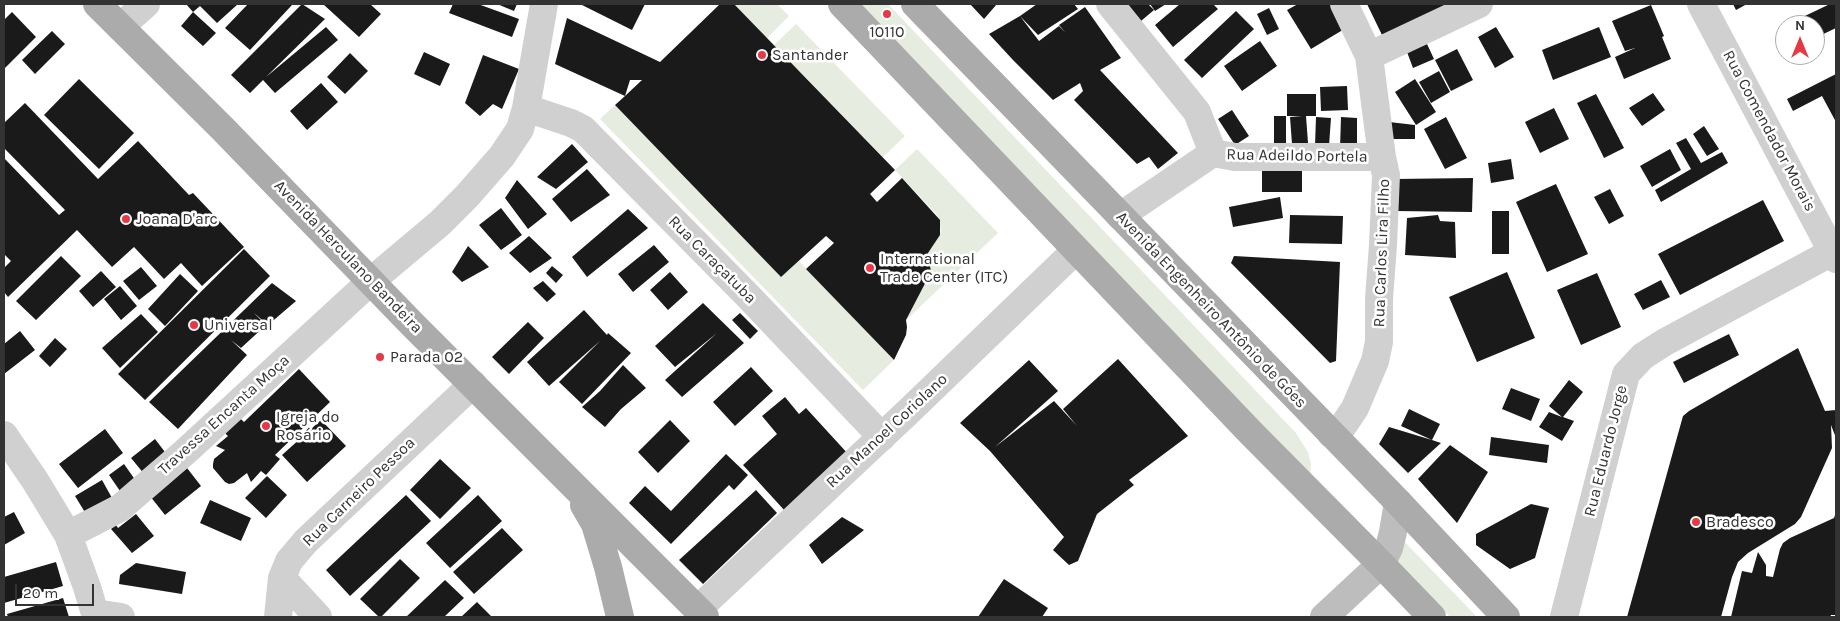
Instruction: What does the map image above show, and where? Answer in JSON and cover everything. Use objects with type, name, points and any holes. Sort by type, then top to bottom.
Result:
[{"type":"main road","name":"Avenida Herculano Bandeira","points":[[97,4],[223,129],[701,614]]},
{"type":"main road","points":[[842,4],[1252,433],[1432,617]]},
{"type":"main road","name":"Avenida Engenheiro Antônio de Góes","points":[[915,4],[1398,502],[1506,617]]},
{"type":"main road","points":[[568,480],[595,524],[620,617]]},
{"type":"main road","points":[[1324,617],[1381,564],[1389,548],[1398,502]]},
{"type":"street","points":[[120,28],[146,4]]},
{"type":"street","name":"Travessa Encanta Moça","points":[[68,535],[120,508],[185,452],[371,281],[440,223],[467,196],[502,156],[520,130],[526,108],[544,4]]},
{"type":"street","name":"Rua Adeildo Portela","points":[[1110,4],[1197,112],[1213,153]]},
{"type":"street","name":"Rua Carlos Lira Filho","points":[[1331,434],[1343,426],[1355,408],[1375,361],[1379,342],[1379,299],[1386,175],[1369,56],[1344,4]]},
{"type":"street","points":[[1369,56],[1479,4]]},
{"type":"street","name":"Rua Comendador Morais","points":[[1701,4],[1835,253]]},
{"type":"street","name":"Rua Caraçatuba","points":[[526,108],[583,129],[748,296],[882,437]]},
{"type":"street","name":"Rua Adeildo Portela","points":[[1120,216],[1213,153],[1236,157],[1382,157]]},
{"type":"street","name":"Rua Manoel Coriolano","points":[[701,614],[1076,250]]},
{"type":"street","name":"Rua Eduardo Jorge","points":[[1564,617],[1626,374],[1643,356],[1665,342],[1835,253]]},
{"type":"street","name":"Rua Carneiro Pessoa","points":[[278,617],[282,578],[289,561],[306,540],[473,384]]},
{"type":"street","points":[[4,435],[36,482],[68,535],[88,587],[95,615],[121,617]]},
{"type":"street","points":[[282,578],[318,617]]},
{"type":"shaded area","points":[[734,4],[777,4],[789,16],[767,38]]},
{"type":"shaded area","points":[[861,4],[888,4],[1296,433],[1308,452],[1311,464],[1310,475]]},
{"type":"shaded area","points":[[796,24],[905,136],[883,157],[774,45]]},
{"type":"shaded area","points":[[615,105],[781,277],[799,261],[894,360],[863,390],[600,119]]},
{"type":"shaded area","points":[[917,149],[998,233],[906,320],[931,272],[928,253],[940,235],[941,230],[937,215],[895,170]]},
{"type":"shaded area","points":[[1398,535],[1477,617],[1450,617],[1392,557]]},
{"type":"building","points":[[186,4],[238,4],[217,23],[200,6],[193,12]]},
{"type":"building","points":[[248,4],[292,5],[250,50],[225,28]]},
{"type":"building","points":[[302,4],[325,19],[266,77],[326,27],[338,40],[275,93],[263,80],[250,93],[231,75]]},
{"type":"building","points":[[323,4],[370,4],[381,14],[359,37]]},
{"type":"building","points":[[453,4],[478,4],[519,19],[512,37],[449,13]]},
{"type":"building","points":[[497,4],[517,4],[514,11]]},
{"type":"building","points":[[580,4],[645,4],[632,30]]},
{"type":"building","points":[[720,4],[734,4],[895,170],[870,194],[877,202],[902,178],[940,220],[940,235],[928,253],[931,272],[906,320],[906,335],[894,360],[806,269],[834,243],[826,236],[781,277],[615,105],[625,96],[555,64],[567,18],[660,62]],"holes":[[[630,80],[642,80],[625,96]]]},
{"type":"building","points":[[970,4],[997,4],[984,19]]},
{"type":"building","points":[[1037,4],[1074,4],[1078,9],[1038,35],[1020,16]]},
{"type":"building","points":[[1126,4],[1148,4],[1154,10],[1141,21]]},
{"type":"building","points":[[1150,4],[1166,4],[1155,11]]},
{"type":"building","points":[[1180,4],[1213,4],[1218,9],[1173,47],[1155,25]]},
{"type":"building","points":[[1298,4],[1338,4],[1351,25],[1311,49],[1287,10]]},
{"type":"building","points":[[1367,4],[1450,4],[1382,35]]},
{"type":"building","points":[[1733,4],[1747,4],[1736,10]]},
{"type":"building","points":[[1830,4],[1836,4],[1836,28],[1825,33],[1825,15],[1807,15]]},
{"type":"building","points":[[1651,5],[1671,59],[1624,79],[1615,57],[1635,48],[1625,51],[1612,21]]},
{"type":"building","points":[[1085,7],[1121,58],[1100,70],[1178,153],[1158,169],[1149,157],[1137,164],[1074,100],[1083,91],[1080,83],[1053,100],[989,34],[1020,16],[1039,41],[1059,26],[1065,32],[1059,25]]},
{"type":"building","points":[[1269,8],[1279,29],[1267,35],[1257,14]]},
{"type":"building","points":[[1236,11],[1254,29],[1202,78],[1184,60]]},
{"type":"building","points":[[12,12],[36,37],[4,69],[4,20]]},
{"type":"building","points":[[193,12],[216,33],[203,46],[181,26]]},
{"type":"building","points":[[1496,27],[1514,57],[1495,68],[1478,37]]},
{"type":"building","points":[[1599,27],[1611,57],[1553,80],[1542,50]]},
{"type":"building","points":[[52,31],[65,44],[35,74],[22,60]]},
{"type":"building","points":[[1260,41],[1277,66],[1242,91],[1224,66]]},
{"type":"building","points":[[1427,44],[1434,59],[1413,68],[1407,52]]},
{"type":"building","points":[[1457,49],[1473,80],[1451,91],[1435,60]]},
{"type":"building","points":[[424,52],[450,64],[440,86],[414,74]]},
{"type":"building","points":[[350,53],[368,71],[345,94],[327,77]]},
{"type":"building","points":[[483,55],[519,69],[502,109],[493,104],[480,116],[465,103]]},
{"type":"building","points":[[1439,71],[1450,92],[1431,103],[1419,82]]},
{"type":"building","points":[[1836,74],[1836,122],[1822,96],[1793,111],[1787,99]]},
{"type":"building","points":[[79,79],[134,133],[99,169],[44,115]]},
{"type":"building","points":[[1415,79],[1436,112],[1416,125],[1395,92]]},
{"type":"building","points":[[321,83],[338,102],[307,130],[290,111]]},
{"type":"building","points":[[1347,86],[1348,110],[1321,111],[1320,87]]},
{"type":"building","points":[[1653,93],[1665,110],[1642,126],[1629,108]]},
{"type":"building","points":[[1287,94],[1316,94],[1316,116],[1306,116],[1308,143],[1292,144],[1290,117],[1302,116],[1287,116]]},
{"type":"building","points":[[1596,94],[1624,148],[1604,158],[1577,103]]},
{"type":"building","points":[[25,103],[98,179],[138,141],[189,195],[193,193],[244,247],[202,286],[181,263],[164,279],[134,247],[112,267],[77,230],[8,297],[4,292],[4,268],[11,261],[4,254],[4,158],[59,215],[65,210],[4,148],[4,123]]},
{"type":"building","points":[[1554,108],[1569,139],[1540,153],[1525,122]]},
{"type":"building","points":[[1232,110],[1249,136],[1235,145],[1218,119]]},
{"type":"building","points":[[1274,116],[1286,116],[1286,149],[1274,149]]},
{"type":"building","points":[[1316,117],[1331,118],[1329,146],[1315,146]]},
{"type":"building","points":[[1341,117],[1357,118],[1357,150],[1340,149]]},
{"type":"building","points":[[1446,117],[1467,158],[1445,169],[1424,129]]},
{"type":"building","points":[[1389,122],[1415,125],[1415,139],[1389,139]]},
{"type":"building","points":[[1704,126],[1719,149],[1707,156],[1693,134]]},
{"type":"building","points":[[1686,138],[1701,163],[1722,152],[1728,163],[1661,202],[1655,190],[1691,169],[1676,143]]},
{"type":"building","points":[[572,144],[588,162],[556,189],[537,177]]},
{"type":"building","points":[[1670,149],[1681,170],[1652,187],[1640,166]]},
{"type":"building","points":[[1511,159],[1514,179],[1491,183],[1488,163]]},
{"type":"building","points":[[1262,165],[1302,165],[1302,192],[1262,192]]},
{"type":"building","points":[[587,169],[610,195],[571,222],[552,199]]},
{"type":"building","points":[[1473,178],[1472,212],[1395,211],[1395,179]]},
{"type":"building","points":[[517,180],[547,214],[528,229],[505,198]]},
{"type":"building","points":[[1556,184],[1588,254],[1547,272],[1516,202]]},
{"type":"building","points":[[1610,189],[1624,216],[1609,224],[1594,197]]},
{"type":"building","points":[[1280,197],[1283,218],[1233,227],[1229,207]]},
{"type":"building","points":[[1763,200],[1784,241],[1680,295],[1658,254]]},
{"type":"building","points":[[501,208],[522,235],[501,250],[479,225]]},
{"type":"building","points":[[628,209],[648,228],[587,277],[572,257]]},
{"type":"building","points":[[1492,211],[1509,211],[1509,254],[1492,254]]},
{"type":"building","points":[[1290,215],[1343,216],[1342,244],[1289,243]]},
{"type":"building","points":[[1438,215],[1440,221],[1455,222],[1456,258],[1405,255],[1407,218]]},
{"type":"building","points":[[529,236],[552,258],[530,273],[509,253]]},
{"type":"building","points":[[654,245],[669,262],[633,292],[618,274]]},
{"type":"building","points":[[468,246],[489,267],[462,282],[452,272]]},
{"type":"building","name":"Universal","points":[[244,249],[270,276],[145,400],[118,374]]},
{"type":"building","points":[[61,256],[81,276],[36,320],[16,301]]},
{"type":"building","points":[[1234,256],[1340,262],[1336,361],[1330,363],[1231,263]]},
{"type":"building","points":[[552,266],[563,275],[556,283],[546,273]]},
{"type":"building","points":[[141,267],[157,286],[139,300],[123,281]]},
{"type":"building","points":[[101,271],[116,287],[93,307],[79,291]]},
{"type":"building","points":[[670,272],[688,292],[668,310],[650,290]]},
{"type":"building","points":[[1507,272],[1535,338],[1477,362],[1449,297]]},
{"type":"building","points":[[1597,273],[1621,327],[1581,345],[1557,290]]},
{"type":"building","points":[[180,274],[198,291],[165,326],[148,309]]},
{"type":"building","points":[[1661,280],[1670,297],[1643,310],[1634,294]]},
{"type":"building","points":[[543,281],[556,294],[547,302],[533,288]]},
{"type":"building","points":[[272,283],[296,301],[268,325],[254,313],[266,325],[241,348],[231,340],[247,355],[178,429],[149,402]]},
{"type":"building","points":[[120,286],[137,306],[121,320],[104,299]]},
{"type":"building","points":[[703,303],[744,343],[682,397],[665,380],[717,333],[675,367],[655,346]]},
{"type":"building","points":[[584,310],[607,335],[608,333],[631,353],[582,404],[559,382],[600,341],[549,386],[527,362]]},
{"type":"building","points":[[740,313],[758,331],[750,339],[732,320]]},
{"type":"building","points":[[141,314],[158,332],[120,368],[102,348]]},
{"type":"building","points":[[528,322],[544,338],[509,374],[492,357]]},
{"type":"building","points":[[20,331],[35,350],[4,374],[4,344]]},
{"type":"building","points":[[1729,334],[1739,355],[1684,383],[1673,362]]},
{"type":"building","points":[[55,338],[67,349],[50,367],[39,356]]},
{"type":"building","points":[[1798,348],[1825,411],[1836,410],[1836,438],[1831,425],[1832,448],[1801,517],[1795,524],[1748,553],[1738,562],[1721,617],[1627,617],[1683,416]]},
{"type":"building","points":[[1118,359],[1188,436],[1129,480],[1134,485],[1097,514],[1078,561],[1069,565],[1053,550],[1064,537],[990,451],[960,423],[1029,360],[1058,391],[995,447],[1054,401],[1077,426],[1063,409]]},
{"type":"building","points":[[623,365],[646,388],[621,409],[605,427],[582,407],[600,391]]},
{"type":"building","points":[[751,367],[773,391],[735,426],[713,402]]},
{"type":"building","name":"Igreja do Rosário","points":[[299,369],[330,402],[275,455],[280,459],[266,475],[261,471],[251,482],[247,473],[234,483],[229,484],[225,482],[213,468],[214,459],[225,450],[216,446],[228,436],[223,431],[239,417],[244,422]]},
{"type":"building","points":[[1569,380],[1583,392],[1563,417],[1574,421],[1562,441],[1539,427],[1549,412],[1562,417],[1549,406]]},
{"type":"building","points":[[1511,388],[1540,399],[1531,421],[1502,409]]},
{"type":"building","points":[[785,397],[799,414],[806,408],[849,455],[785,511],[743,465],[777,434],[762,416]]},
{"type":"building","points":[[1409,409],[1440,424],[1432,440],[1401,426]]},
{"type":"building","points":[[321,420],[346,446],[307,482],[282,455]]},
{"type":"building","points":[[670,420],[690,441],[658,473],[638,452]]},
{"type":"building","points":[[1389,427],[1441,443],[1408,473],[1379,444]]},
{"type":"building","points":[[105,429],[123,453],[78,488],[59,464]]},
{"type":"building","points":[[1491,437],[1549,445],[1547,463],[1489,455]]},
{"type":"building","points":[[155,439],[168,456],[145,475],[131,458]]},
{"type":"building","points":[[1450,445],[1488,472],[1457,523],[1418,479]]},
{"type":"building","points":[[726,454],[748,475],[734,490],[729,485],[671,544],[629,503],[645,486],[671,511]]},
{"type":"building","points":[[440,459],[471,488],[440,519],[410,490]]},
{"type":"building","points":[[124,464],[136,481],[120,491],[109,475]]},
{"type":"building","points":[[187,468],[201,486],[165,515],[150,496]]},
{"type":"building","points":[[267,476],[287,495],[266,518],[245,498]]},
{"type":"building","points":[[102,480],[112,498],[86,514],[75,496]]},
{"type":"building","points":[[756,490],[777,513],[703,584],[679,560]]},
{"type":"building","points":[[406,495],[431,521],[350,596],[326,570]]},
{"type":"building","points":[[478,495],[502,521],[450,568],[426,543]]},
{"type":"building","points":[[210,500],[251,518],[241,541],[200,523]]},
{"type":"building","points":[[1531,504],[1549,508],[1535,558],[1510,569],[1476,545],[1476,534]]},
{"type":"building","points":[[14,512],[25,533],[4,545],[4,517]]},
{"type":"building","points":[[1836,512],[1836,615],[1831,615],[1830,617],[1731,617],[1742,571],[1752,573],[1758,552],[1766,565],[1766,576],[1773,577],[1783,543],[1834,518]]},
{"type":"building","points":[[136,514],[154,536],[132,553],[111,529],[116,525],[118,528]]},
{"type":"building","points":[[842,517],[864,530],[822,564],[809,545]]},
{"type":"building","points":[[502,528],[523,550],[474,594],[453,572]]},
{"type":"building","points":[[400,559],[420,578],[379,617],[360,599]]},
{"type":"building","points":[[56,562],[63,586],[4,603],[4,577]]},
{"type":"building","points":[[136,563],[186,572],[182,594],[119,584],[120,575]]},
{"type":"building","points":[[1004,579],[1048,608],[1042,617],[978,617]]},
{"type":"building","points":[[445,580],[464,598],[444,617],[406,617]]},
{"type":"building","points":[[63,598],[69,617],[8,617],[7,614]]},
{"type":"building","points":[[477,602],[492,617],[461,617]]},
{"type":"place","name":"10110","points":[[887,14]]},
{"type":"place","name":"Santander","points":[[762,55]]},
{"type":"place","name":"Joana D'arc","points":[[126,219]]},
{"type":"place","name":"International Trade Center (ITC)","points":[[870,268]]},
{"type":"place","name":"Universal","points":[[194,325]]},
{"type":"place","name":"Parada 02","points":[[380,357]]},
{"type":"place","name":"Igreja do Rosário","points":[[266,426]]},
{"type":"place","name":"Bradesco","points":[[1696,522]]}]
